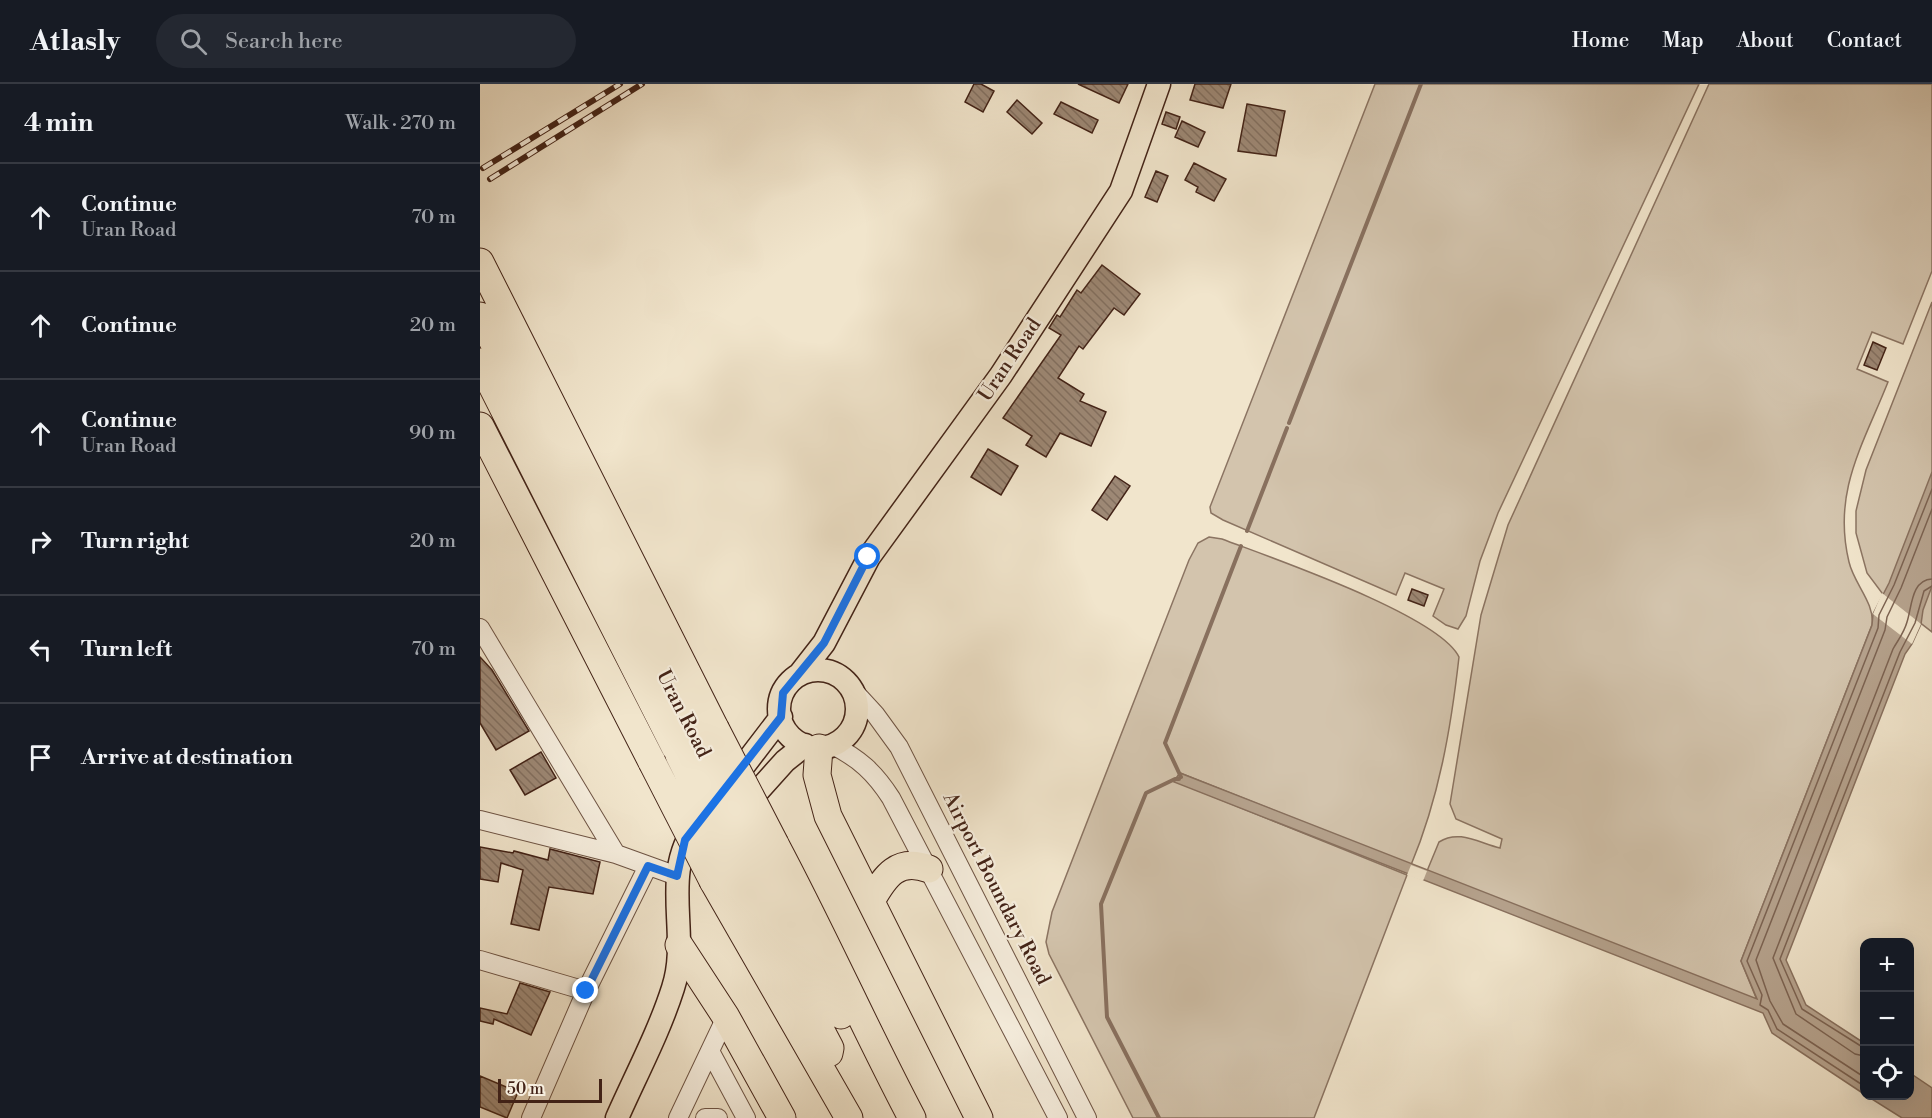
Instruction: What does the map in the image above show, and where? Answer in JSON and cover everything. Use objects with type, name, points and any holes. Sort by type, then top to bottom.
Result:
[{"type":"highway","points":[[480,262],[696,740],[745,861]]},
{"type":"highway","name":"Uran Road","points":[[480,316],[696,740],[745,861],[830,1048],[827,1078],[849,1118]]},
{"type":"highway","name":"Uran Road","points":[[480,362],[696,740]]},
{"type":"highway","points":[[480,426],[652,762],[745,861]]},
{"type":"highway","points":[[819,746],[817,775],[828,816],[979,1118]]},
{"type":"highway","name":"Uran Road","points":[[745,861],[851,1035],[875,1047],[912,1118]]},
{"type":"highway","points":[[871,901],[889,874],[900,867],[915,863],[929,869]]},
{"type":"highway","points":[[679,945],[726,1017],[782,1118]]},
{"type":"main road","name":"Uran Road","points":[[799,675],[824,643],[868,557],[1001,375],[1121,191],[1159,84]]},
{"type":"main road","name":"Uran Road","points":[[835,622],[833,647],[837,664],[848,684]]},
{"type":"main road","points":[[679,867],[702,852],[785,761],[843,738],[852,728],[857,715],[857,702],[848,684],[823,670],[799,675],[783,693],[781,717],[785,729],[794,739],[819,746]]},
{"type":"main road","points":[[617,1118],[674,987],[679,945],[679,867],[685,840],[781,717]]},
{"type":"street","points":[[480,628],[616,854]]},
{"type":"street","name":"Airport Boundary Road","points":[[848,684],[875,714],[899,747],[1087,1118]]},
{"type":"street","points":[[819,746],[865,764],[877,777],[929,869],[1058,1118]]},
{"type":"street","points":[[480,820],[616,854],[648,866],[679,867]]},
{"type":"street","points":[[531,1118],[586,991],[648,866]]},
{"type":"street","points":[[480,960],[586,991]]},
{"type":"street","points":[[678,1118],[726,1017]]},
{"type":"street","points":[[710,1051],[746,1118]]},
{"type":"street","points":[[705,1118],[718,1118]]},
{"type":"shaded area","points":[[1375,84],[1699,84],[1498,513],[1480,561],[1466,616],[1458,629],[1446,625],[1433,616],[1444,589],[1405,573],[1396,595],[1223,520],[1211,513],[1210,507]]},
{"type":"shaded area","points":[[1709,84],[1932,84],[1932,271],[1903,344],[1872,332],[1857,369],[1888,382],[1860,448],[1847,491],[1844,513],[1849,562],[1870,609],[1872,625],[1741,961],[1757,1000],[1427,871],[1439,842],[1447,838],[1469,838],[1500,848],[1502,839],[1456,819],[1450,804],[1481,615],[1508,525]]},
{"type":"shaded area","points":[[1932,302],[1932,632],[1882,593],[1867,573],[1856,533],[1856,511],[1866,470]]},
{"type":"shaded area","points":[[1209,537],[1222,539],[1276,559],[1388,606],[1420,623],[1445,641],[1459,657],[1452,710],[1436,788],[1411,865],[1180,773],[1174,781],[1407,875],[1314,1118],[1133,1118],[1049,954],[1046,942],[1052,912],[1189,560],[1198,543]]},
{"type":"water","points":[[1932,472],[1932,586],[1923,610],[1921,624],[1905,654],[1786,960],[1806,1005],[1860,1040],[1860,1091],[1772,1033],[1763,1013],[1174,782],[1180,773],[1757,999],[1741,961],[1872,625],[1873,614],[1889,583]]},
{"type":"water","points":[[1914,1076],[1932,1088],[1932,1118],[1902,1118],[1873,1100],[1914,1100]]},
{"type":"pier","points":[[1882,593],[1921,624],[1912,644],[1873,614]]},
{"type":"pier","points":[[1411,865],[1427,871],[1423,881],[1407,875]]},
{"type":"building","points":[[974,84],[981,84],[994,91],[983,112],[965,102]]},
{"type":"building","points":[[1078,84],[1128,84],[1119,103]]},
{"type":"building","points":[[1195,84],[1231,84],[1223,108],[1190,100]]},
{"type":"building","points":[[1017,100],[1042,123],[1032,134],[1007,112]]},
{"type":"building","points":[[1061,102],[1098,120],[1092,133],[1054,114]]},
{"type":"building","points":[[1247,104],[1285,111],[1276,156],[1238,151]]},
{"type":"building","points":[[1166,112],[1180,117],[1176,129],[1162,124]]},
{"type":"building","points":[[1182,121],[1205,132],[1198,147],[1175,137]]},
{"type":"building","points":[[1194,163],[1226,179],[1214,201],[1196,192],[1198,187],[1185,180]]},
{"type":"building","points":[[1156,171],[1168,176],[1157,202],[1145,197]]},
{"type":"building","points":[[1102,265],[1140,294],[1124,315],[1114,308],[1083,349],[1079,346],[1058,378],[1084,394],[1080,401],[1106,412],[1091,446],[1060,433],[1046,457],[1026,445],[1032,436],[1003,418],[1061,335],[1049,328],[1057,315],[1060,317],[1077,290],[1081,293]]},
{"type":"building","points":[[1873,342],[1886,348],[1877,370],[1864,365]]},
{"type":"building","points":[[988,449],[1018,466],[1001,495],[971,477]]},
{"type":"building","points":[[1115,476],[1130,486],[1107,520],[1092,510]]},
{"type":"building","points":[[1412,589],[1428,595],[1424,606],[1408,600]]},
{"type":"building","points":[[480,657],[492,670],[529,731],[496,750],[480,723]]},
{"type":"building","points":[[541,752],[556,778],[525,795],[510,770]]},
{"type":"building","points":[[480,847],[513,853],[514,851],[548,860],[550,849],[600,862],[593,894],[549,887],[539,930],[511,924],[523,870],[501,863],[498,882],[480,879]]},
{"type":"building","points":[[520,983],[550,992],[531,1035],[494,1019],[493,1024],[480,1021],[480,1008],[507,1014]]},
{"type":"building","points":[[480,1076],[518,1092],[507,1118],[480,1107]]},
{"type":"waterway","points":[[1289,423],[1421,84]]},
{"type":"waterway","points":[[1247,531],[1287,428]]},
{"type":"waterway","points":[[1181,777],[1165,743],[1241,546]]},
{"type":"waterway","points":[[1159,1118],[1107,1017],[1101,904],[1146,793],[1179,779]]},
{"type":"railway","points":[[483,168],[620,84]]},
{"type":"railway","points":[[490,179],[642,84]]},
{"type":"route","points":[[586,991],[648,866],[677,876],[685,840],[781,717],[780,705],[783,693],[824,643],[868,557]]}]
